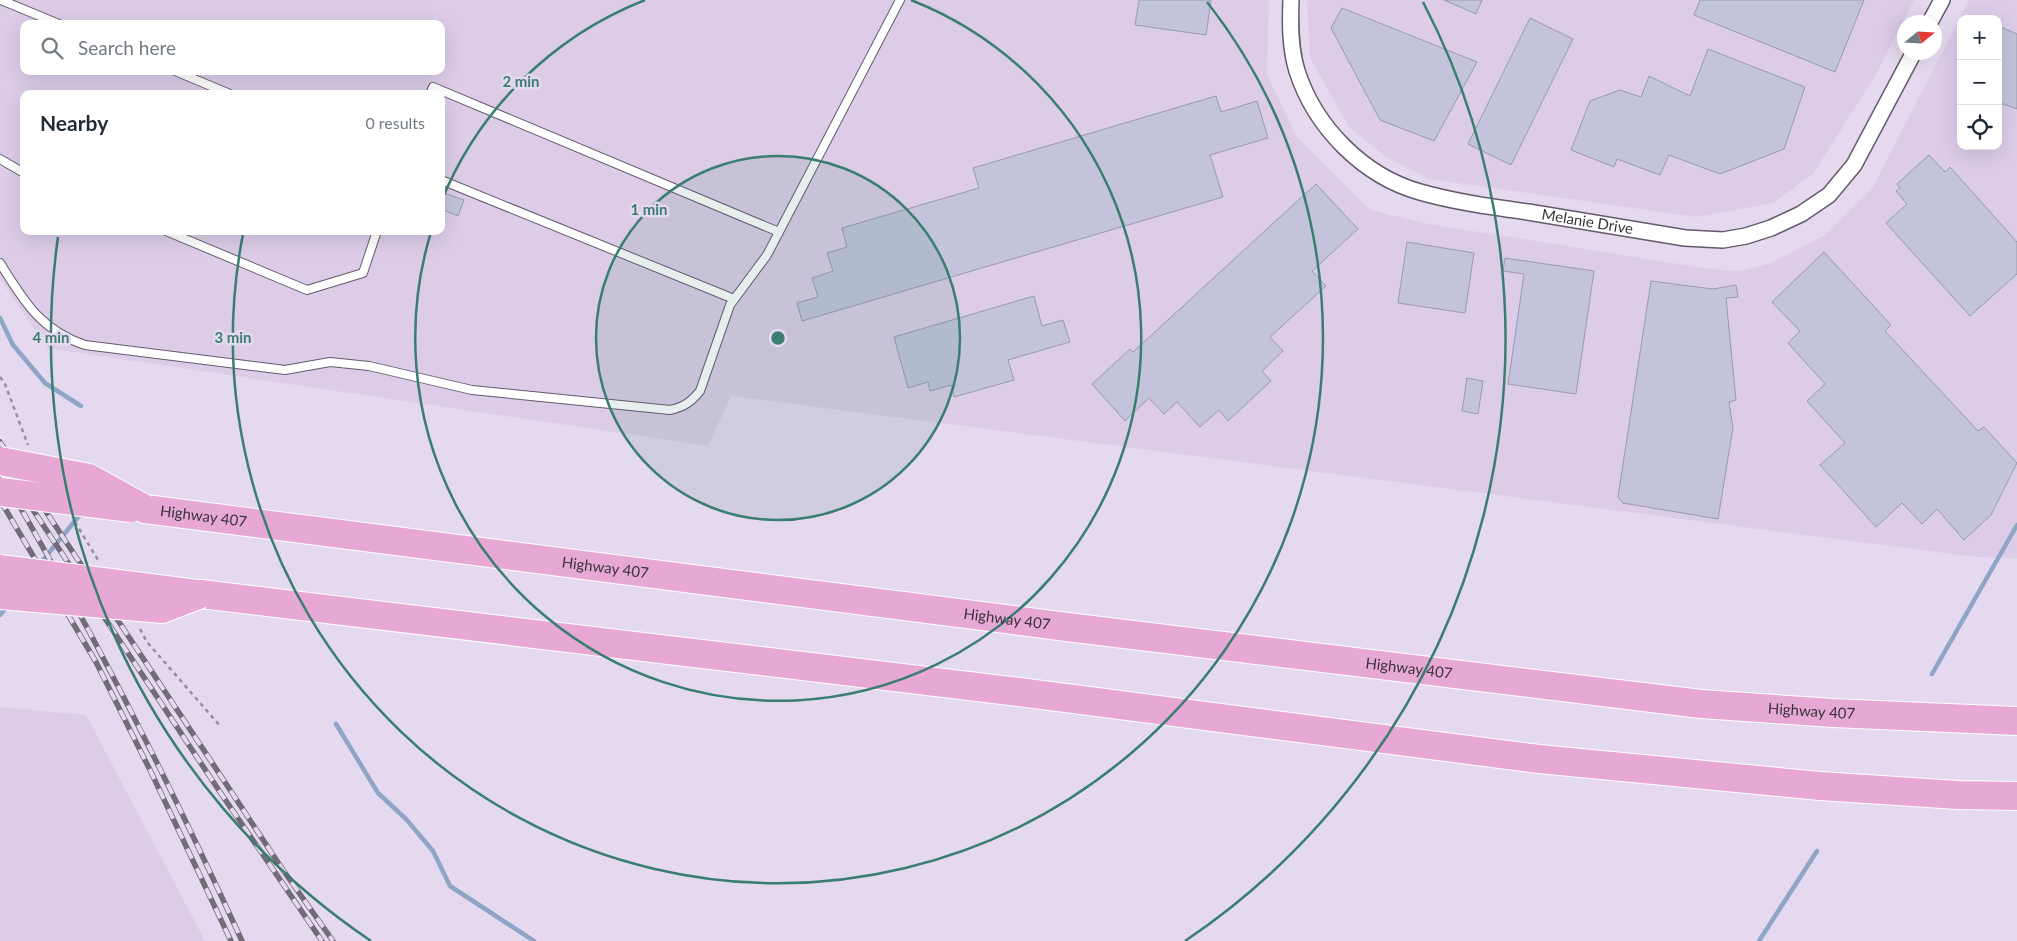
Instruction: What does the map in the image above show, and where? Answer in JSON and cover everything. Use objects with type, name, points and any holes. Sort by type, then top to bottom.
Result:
[{"type":"highway","points":[[0,461],[89,478],[145,509]]},
{"type":"highway","name":"Highway 407","points":[[0,492],[1077,628],[1701,704],[1833,713],[2017,721]]},
{"type":"highway","points":[[0,569],[1009,690],[1539,758],[1820,786],[1958,795],[2017,796]]},
{"type":"highway","points":[[0,594],[162,609],[201,594]]},
{"type":"street","name":"Melanie Drive","points":[[1291,0],[1290,35],[1297,71],[1309,100],[1328,129],[1353,156],[1387,178],[1418,192],[1461,202],[1686,238],[1723,240],[1746,236],[1771,228],[1801,214],[1829,195],[1858,158],[1910,60]]},
{"type":"street","points":[[1934,15],[1942,0]]},
{"type":"lane","points":[[1,0],[49,20]]},
{"type":"lane","points":[[0,263],[32,311],[49,327],[65,338],[85,345],[285,370],[330,362],[369,366],[472,390],[670,410],[692,401],[700,391],[730,305],[767,255],[900,0]]},
{"type":"lane","points":[[185,75],[220,90]]},
{"type":"lane","points":[[445,92],[779,232]]},
{"type":"lane","points":[[0,159],[20,171]]},
{"type":"lane","points":[[445,182],[734,300]]},
{"type":"lane","points":[[176,235],[307,290],[363,272],[376,235]]},
{"type":"path","points":[[0,377],[5,384],[32,453]]},
{"type":"path","points":[[72,518],[102,568]]},
{"type":"path","points":[[137,625],[147,642],[221,728]]},
{"type":"shaded area","points":[[0,0],[1269,0],[1267,74],[1296,136],[1370,210],[1429,224],[1710,269],[1739,271],[1769,264],[1825,235],[1872,189],[1938,60],[1942,60],[1942,53],[1957,23],[1957,150],[2002,150],[2002,15],[1961,15],[1969,0],[2017,0],[2017,558],[1976,557],[731,396],[708,446],[47,348],[0,279]]},
{"type":"shaded area","points":[[1307,0],[1914,0],[1906,15],[1897,15],[1897,33],[1875,76],[1813,174],[1773,203],[1696,217],[1429,179],[1386,157],[1349,127],[1310,58]]},
{"type":"shaded area","points":[[0,707],[86,715],[205,941],[0,941]]},
{"type":"building","points":[[1139,0],[1211,0],[1206,35],[1135,25]]},
{"type":"building","points":[[1444,0],[1482,0],[1476,14]]},
{"type":"building","points":[[1700,0],[1864,0],[1835,72],[1694,15]]},
{"type":"building","points":[[1342,8],[1477,62],[1434,141],[1380,120],[1331,28]]},
{"type":"building","points":[[1530,18],[1573,39],[1511,165],[1468,144]]},
{"type":"building","points":[[2002,28],[2017,34],[2017,109],[2002,103]]},
{"type":"building","points":[[1708,49],[1805,87],[1784,149],[1720,174],[1669,155],[1660,175],[1617,159],[1614,167],[1571,150],[1590,101],[1620,90],[1641,97],[1649,76],[1690,96]]},
{"type":"building","points":[[1216,96],[1221,112],[1257,101],[1268,138],[1210,155],[1223,197],[802,321],[797,303],[818,297],[812,278],[833,271],[827,253],[847,247],[842,228],[979,188],[973,168]]},
{"type":"building","points":[[1929,155],[1945,172],[1950,167],[2017,242],[2017,274],[1970,316],[1886,223],[1907,204],[1896,191],[1900,188],[1897,184]]},
{"type":"building","points":[[1316,184],[1358,229],[1312,271],[1326,286],[1270,337],[1283,351],[1262,371],[1271,381],[1228,421],[1219,410],[1200,427],[1177,402],[1164,414],[1149,398],[1125,421],[1092,384],[1130,349],[1133,352]]},
{"type":"building","points":[[445,193],[464,200],[458,216],[445,211]]},
{"type":"building","points":[[1407,242],[1474,253],[1465,313],[1398,303]]},
{"type":"building","points":[[1824,252],[1891,325],[1885,331],[1978,431],[1984,427],[2017,463],[1991,515],[1964,540],[1937,509],[1922,524],[1902,503],[1876,527],[1820,465],[1845,443],[1807,401],[1825,384],[1788,343],[1800,331],[1772,302]]},
{"type":"building","points":[[1505,258],[1594,271],[1576,394],[1508,384],[1524,274],[1503,271]]},
{"type":"building","points":[[1651,281],[1713,289],[1736,285],[1738,297],[1726,298],[1736,400],[1729,402],[1733,428],[1718,519],[1623,503],[1618,497]]},
{"type":"building","points":[[1034,296],[1042,326],[1063,320],[1070,342],[1008,360],[1014,380],[954,397],[951,385],[930,391],[928,382],[908,388],[894,337]]},
{"type":"building","points":[[1467,378],[1483,381],[1478,414],[1462,411]]},
{"type":"waterway","points":[[0,318],[13,345],[45,383],[81,406]]},
{"type":"waterway","points":[[39,565],[83,511]]},
{"type":"waterway","points":[[1932,674],[2017,525]]},
{"type":"waterway","points":[[0,615],[8,605]]},
{"type":"waterway","points":[[336,724],[378,793],[406,819],[433,851],[450,886],[534,941]]},
{"type":"waterway","points":[[1759,941],[1817,851]]},
{"type":"railway","points":[[0,442],[283,870],[333,941]]},
{"type":"railway","points":[[0,460],[222,795],[322,941]]},
{"type":"railway","points":[[1,474],[128,704],[242,941]]},
{"type":"railway","points":[[0,500],[96,662],[150,770],[231,941]]}]
